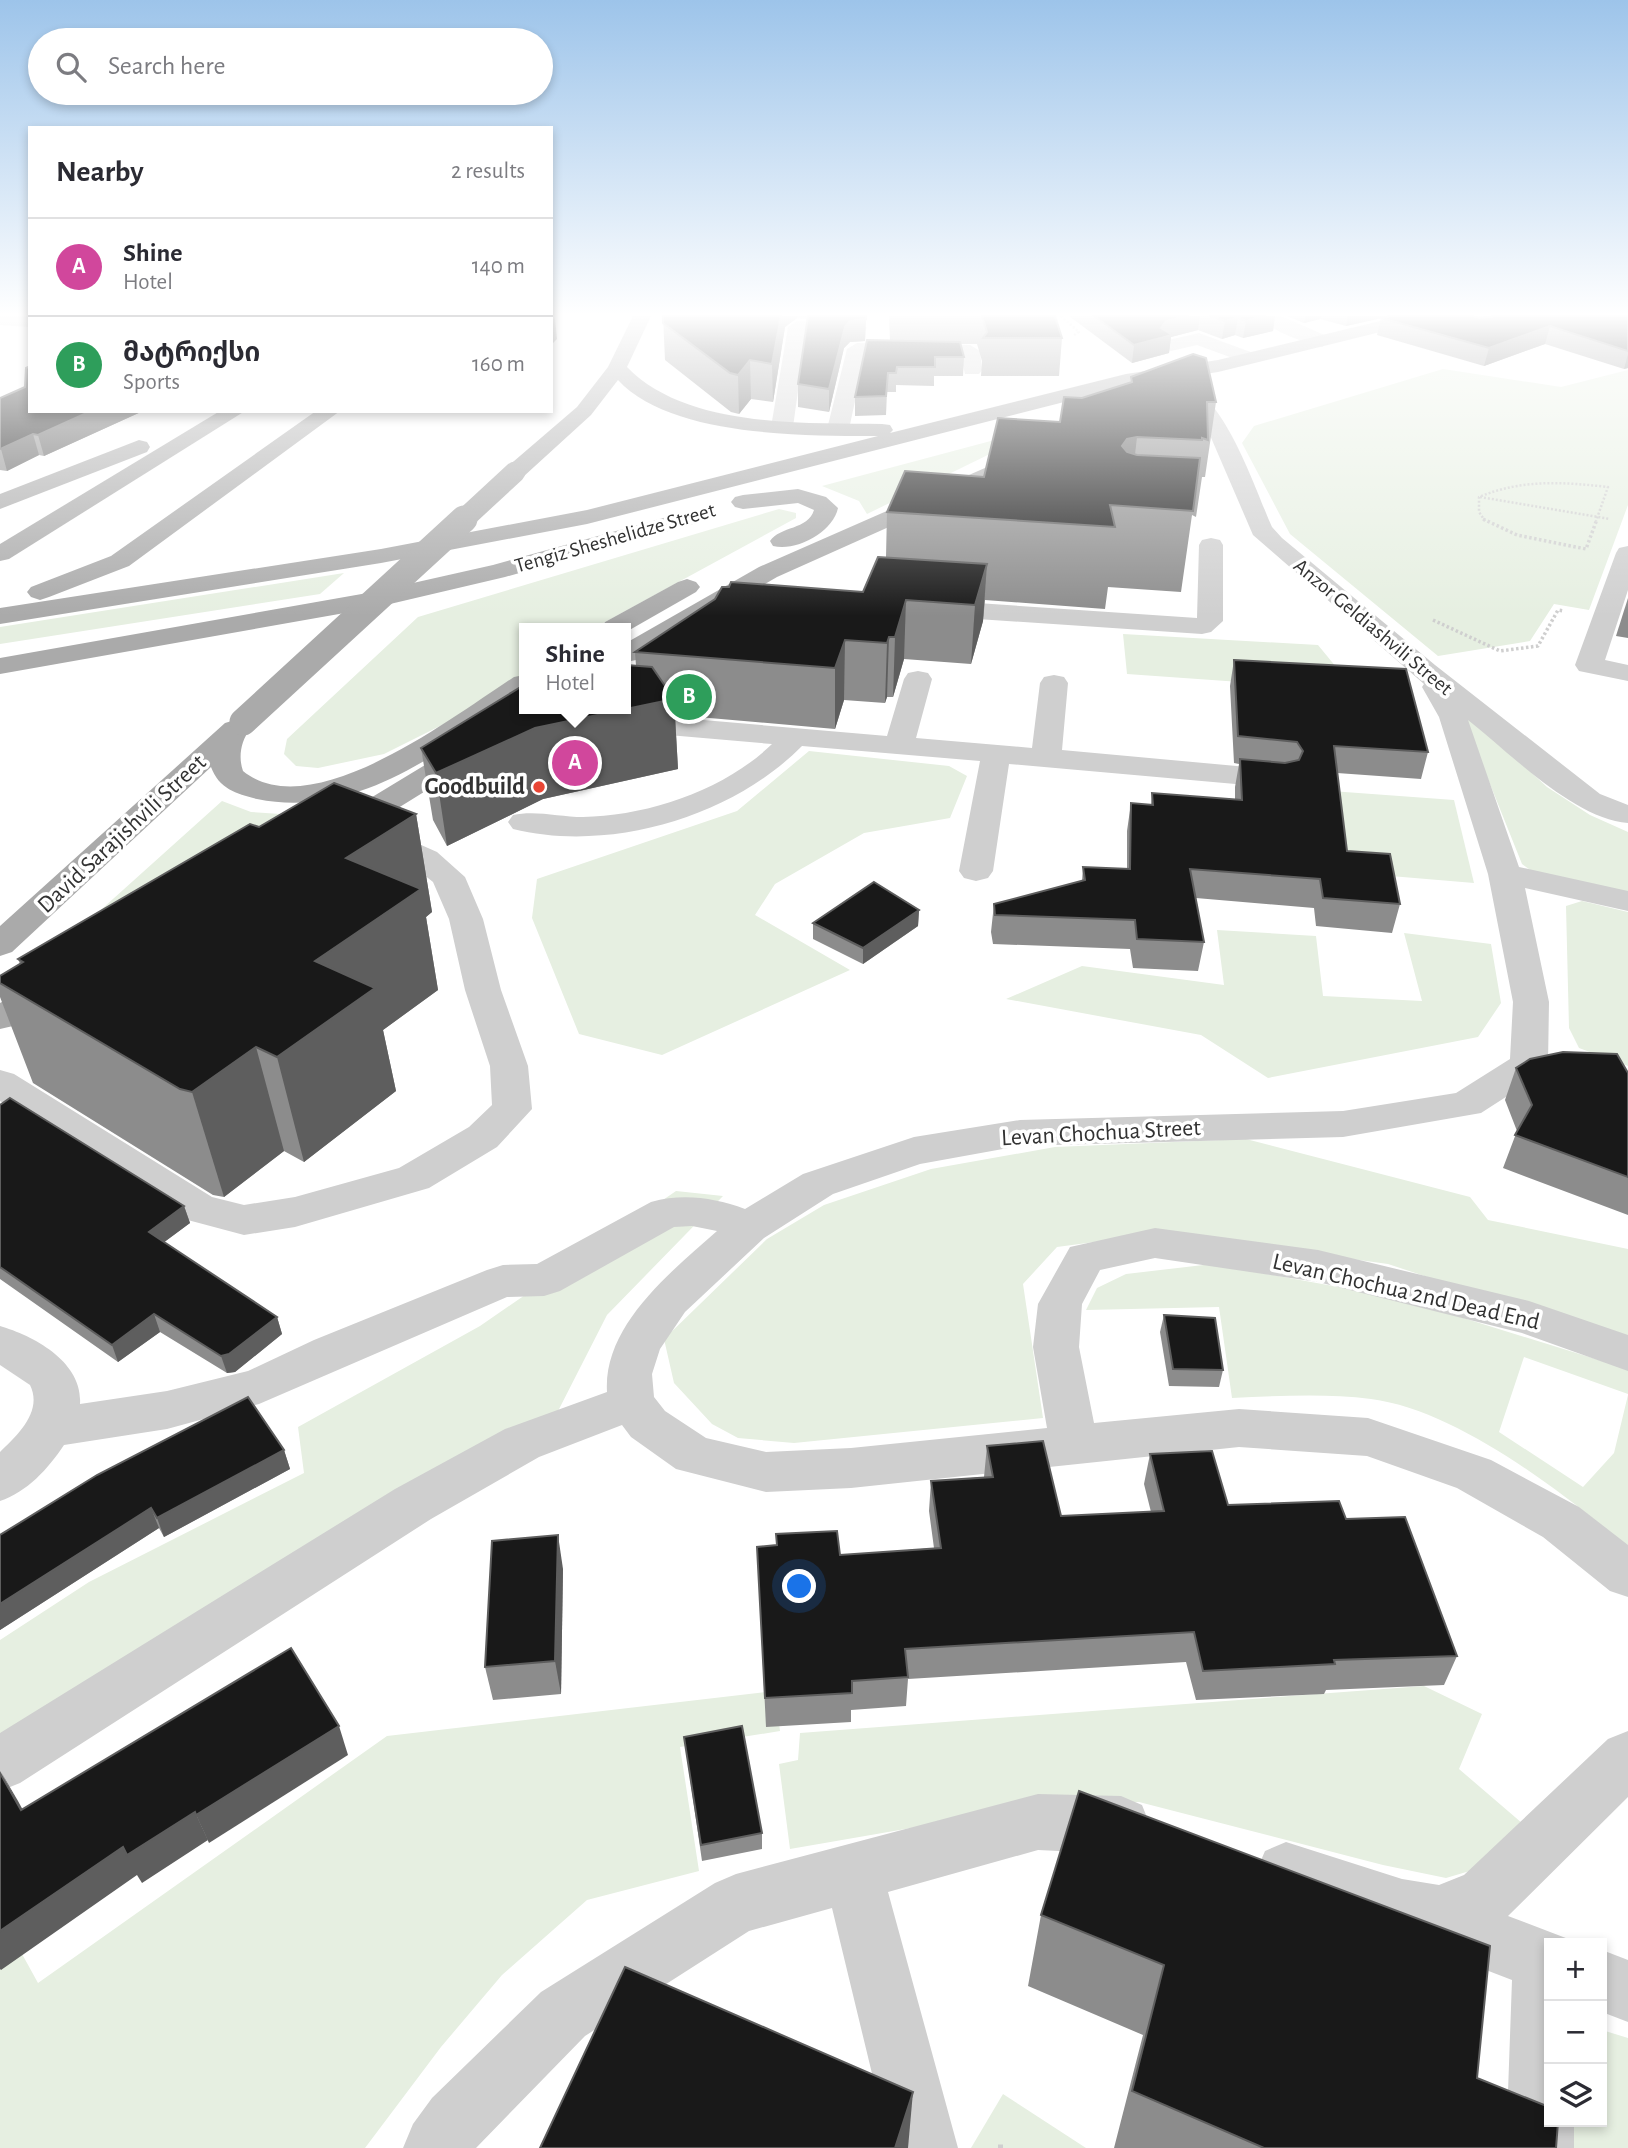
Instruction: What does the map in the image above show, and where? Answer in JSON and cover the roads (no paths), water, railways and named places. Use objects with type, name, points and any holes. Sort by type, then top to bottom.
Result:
[{"type":"main road","points":[[0,502],[211,416]]},
{"type":"main road","points":[[0,554],[226,416]]},
{"type":"main road","points":[[0,604],[83,577],[120,561],[323,416]]},
{"type":"main road","name":"David Sarajishvili Street","points":[[0,945],[578,416]]},
{"type":"main road","points":[[717,416],[782,427],[933,430]]},
{"type":"main road","name":"Tengiz Sheshelidze Street","points":[[0,616],[486,537],[642,504],[986,416]]},
{"type":"main road","name":"Tengiz Sheshelidze Street","points":[[0,666],[275,620],[548,559],[1050,416]]},
{"type":"main road","points":[[631,651],[728,593],[846,535],[1050,447]]},
{"type":"main road","points":[[743,502],[799,497],[813,499],[826,508],[826,514],[812,527],[745,558]]},
{"type":"main road","points":[[623,623],[703,578]]},
{"type":"main road","points":[[237,728],[225,754],[225,767],[230,778],[259,792],[285,794],[339,789],[539,714]]},
{"type":"main road","points":[[316,843],[543,714]]},
{"type":"main road","points":[[0,1018],[85,971]]},
{"type":"street","points":[[782,427],[784,416]]},
{"type":"street","points":[[838,429],[841,416]]},
{"type":"street","name":"Anzor Geldiashvili Street","points":[[1202,416],[1261,530],[1352,611],[1589,801],[1616,813],[1628,814]]},
{"type":"street","points":[[908,607],[1202,626],[1210,621],[1215,532],[1261,530]]},
{"type":"street","points":[[1628,553],[1589,665],[1628,673]]},
{"type":"street","points":[[728,593],[770,596]]},
{"type":"street","name":"Levan Chochua Street","points":[[631,1402],[629,1374],[639,1345],[669,1300],[749,1227],[818,1184],[914,1152],[1020,1133],[1343,1124],[1467,1104],[1547,1065],[1531,1002],[1506,874],[1453,717],[1425,671]]},
{"type":"street","points":[[898,745],[918,680]]},
{"type":"street","points":[[1046,758],[1054,683]]},
{"type":"street","points":[[597,714],[796,736],[1280,779]]},
{"type":"street","points":[[524,821],[552,827],[613,824],[678,808],[763,768],[796,736]]},
{"type":"street","points":[[976,871],[996,754]]},
{"type":"street","points":[[0,1083],[199,1209],[244,1220],[307,1209],[414,1178],[483,1137],[512,1109],[509,1066],[483,990],[466,919],[448,877],[425,859],[352,823]]},
{"type":"street","points":[[1506,874],[1628,901]]},
{"type":"street","points":[[49,1428],[167,1410],[259,1386],[330,1352],[503,1281],[544,1280],[666,1213],[692,1211],[720,1216],[749,1227]]},
{"type":"street","name":"Levan Chochua 2nd Dead End","points":[[1074,1446],[1056,1347],[1060,1304],[1085,1258],[1155,1243],[1318,1266],[1528,1318],[1628,1353]]},
{"type":"street","points":[[0,1343],[44,1372],[55,1385],[57,1408],[49,1428],[33,1449],[0,1481]]},
{"type":"street","points":[[0,1764],[413,1503],[522,1443],[631,1402],[648,1424],[693,1455],[766,1472],[851,1468],[1239,1428],[1368,1437],[1474,1474],[1562,1522],[1628,1575]]},
{"type":"street","points":[[1402,1909],[1439,1915],[1484,1898],[1628,1758]]},
{"type":"street","points":[[437,2148],[455,2121],[563,2014],[736,1904],[1038,1822],[1139,1826],[1166,1834]]},
{"type":"street","points":[[1231,1855],[1402,1909],[1544,1960]]},
{"type":"street","points":[[853,1872],[924,2148]]},
{"type":"street","points":[[1607,1983],[1628,1991]]},
{"type":"street","points":[[1540,2148],[1545,2001]]},
{"type":"place","name":"მატრიქსი","points":[[689,697]]},
{"type":"place","name":"Shine","points":[[575,763]]},
{"type":"place","name":"Goodbuild","points":[[539,787]]}]
